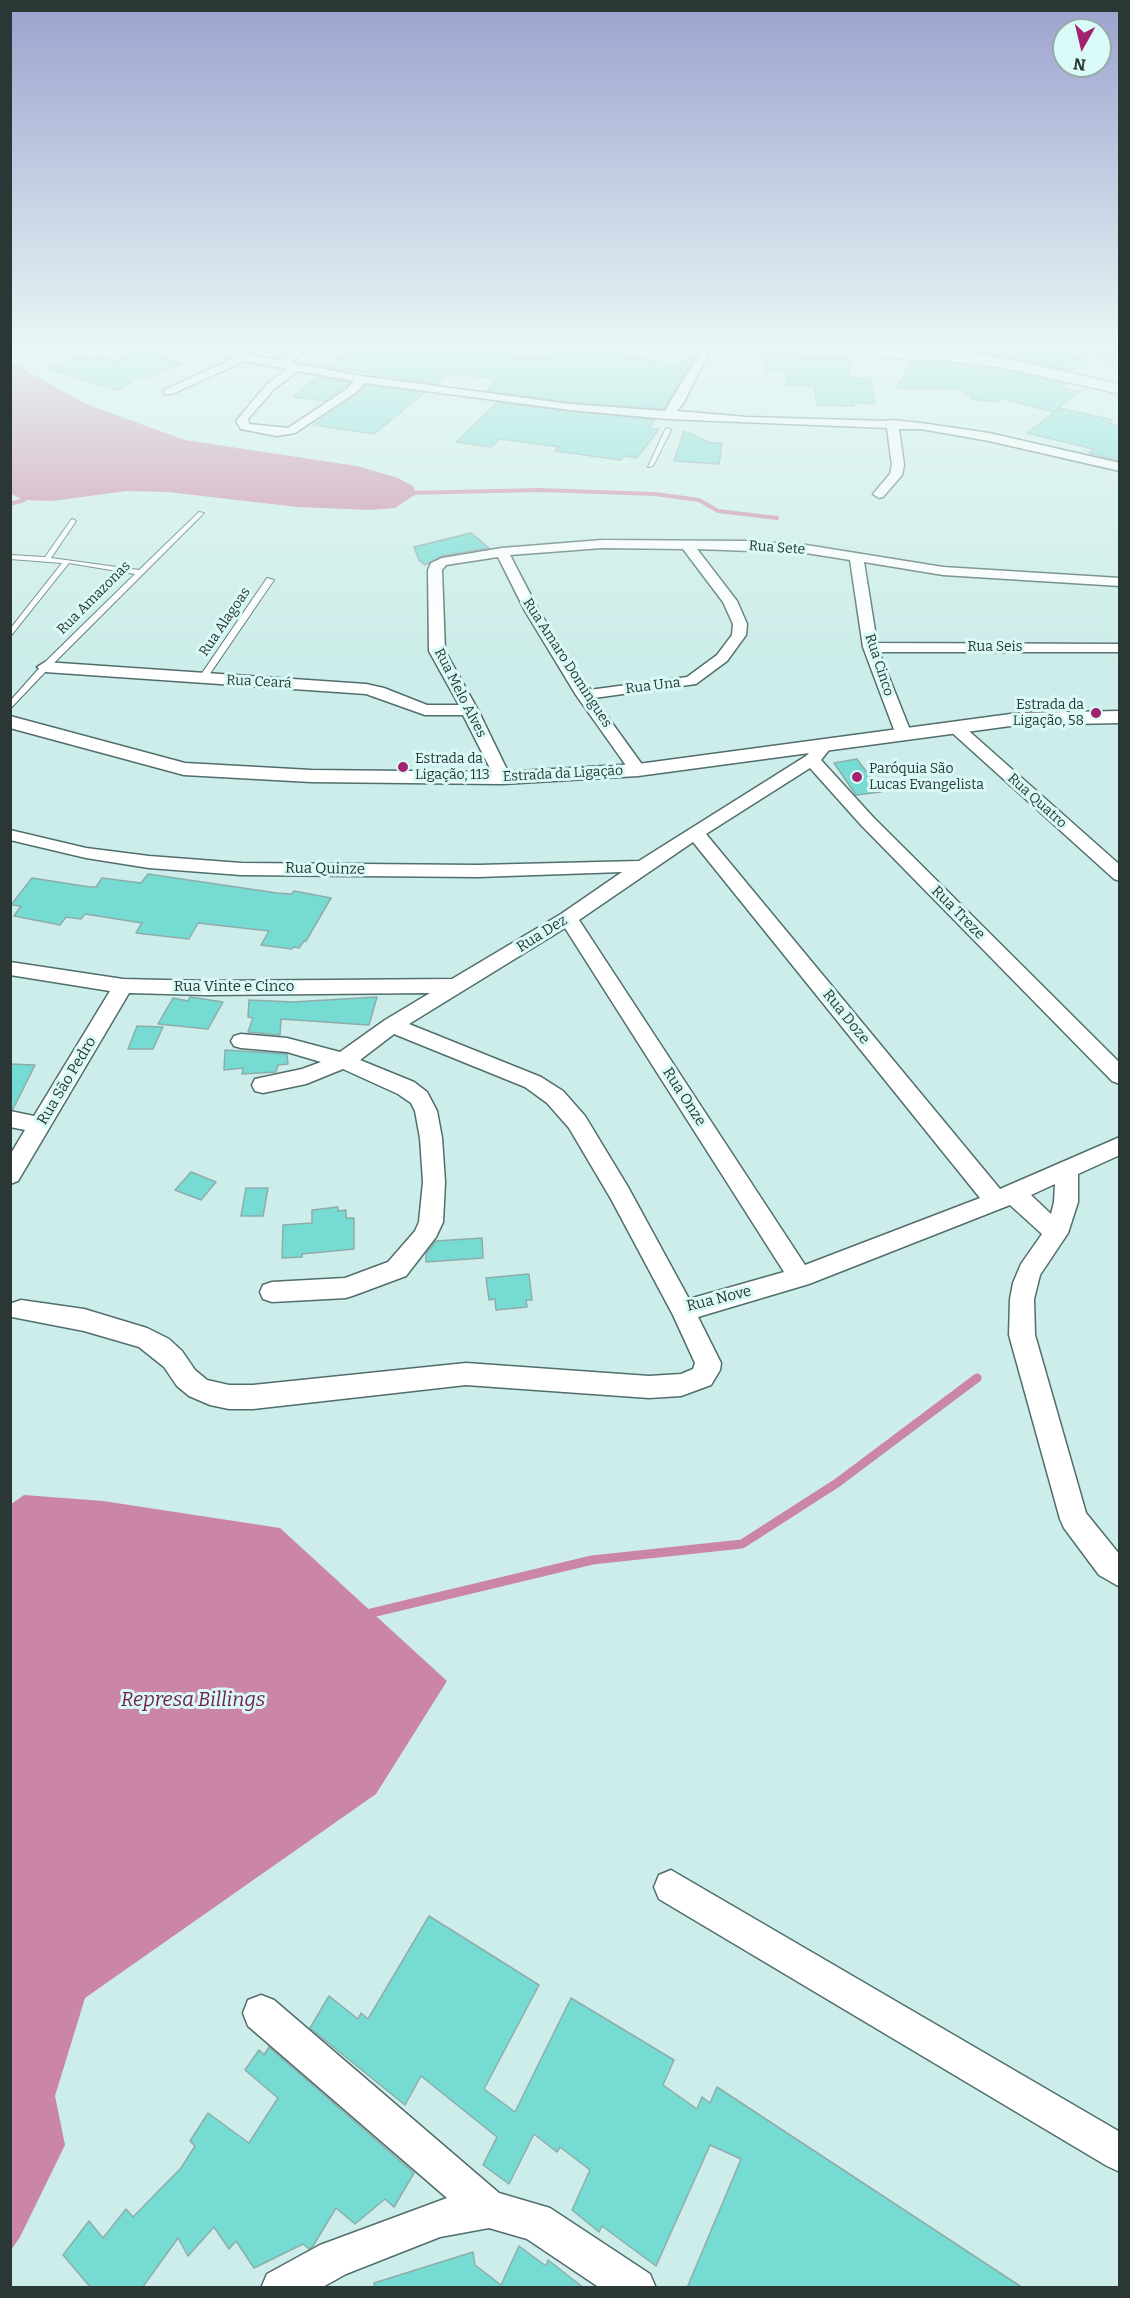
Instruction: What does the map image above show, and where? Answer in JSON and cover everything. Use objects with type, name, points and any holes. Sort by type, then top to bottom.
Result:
[{"type":"street","points":[[879,494],[896,475],[898,465],[896,452]]},
{"type":"street","points":[[1053,452],[1119,467]]},
{"type":"street","name":"Rua Sete","points":[[435,567],[453,559],[502,552],[602,544],[687,544],[780,547],[943,571],[1119,582]]},
{"type":"street","name":"Rua Una","points":[[584,695],[691,681],[722,658],[738,635],[740,624],[730,601],[687,544]]},
{"type":"street","name":"Rua Amaro Domingues","points":[[502,552],[532,611],[584,695],[638,770]]},
{"type":"street","name":"Rua Cinco","points":[[856,558],[870,646],[904,735]]},
{"type":"street","name":"Rua Melo Alves","points":[[435,567],[437,651],[470,710],[503,778]]},
{"type":"street","name":"Rua Seis","points":[[870,646],[1119,648]]},
{"type":"street","name":"Rua Ceará","points":[[45,666],[202,679],[366,688],[425,710],[470,710]]},
{"type":"street","name":"Estrada da Ligação","points":[[10,722],[184,769],[311,776],[503,778],[638,770],[818,753],[955,727],[1048,717],[1116,720]]},
{"type":"street","name":"Rua Quatro","points":[[955,727],[1119,875]]},
{"type":"street","name":"Rua Dez","points":[[262,1085],[324,1071],[343,1061],[392,1025],[568,918],[643,866],[696,834],[818,753]]},
{"type":"street","name":"Rua Treze","points":[[818,753],[867,821],[1119,1076]]},
{"type":"street","name":"Rua Doze","points":[[696,834],[1004,1197],[1056,1233]]},
{"type":"street","name":"Rua Quinze","points":[[10,836],[86,853],[148,862],[241,869],[478,871],[643,866]]},
{"type":"street","name":"Rua Onze","points":[[568,918],[800,1276]]},
{"type":"street","name":"Rua Vinte e Cinco","points":[[10,968],[123,987],[458,986]]},
{"type":"street","name":"Rua São Pedro","points":[[10,1175],[123,987]]},
{"type":"street","name":"Rua Nove","points":[[392,1025],[533,1082],[555,1097],[577,1122],[614,1183],[683,1311],[800,1276],[1004,1197],[1119,1145]]},
{"type":"street","points":[[241,1041],[286,1045],[343,1061],[406,1088],[419,1098],[426,1111],[435,1182],[431,1222],[424,1237],[397,1269],[346,1288],[272,1292]]},
{"type":"street","points":[[10,1119],[40,1125]]},
{"type":"street","points":[[1067,1169],[1066,1202],[1056,1233],[1030,1271],[1025,1283],[1022,1299],[1022,1335],[1074,1519],[1109,1565],[1119,1572]]},
{"type":"street","points":[[21,1310],[84,1320],[147,1339],[173,1359],[186,1378],[198,1388],[210,1394],[229,1397],[254,1397],[466,1374],[637,1387],[681,1385],[702,1377],[707,1370],[708,1363],[683,1311]]},
{"type":"street","points":[[671,1887],[1119,2153]]},
{"type":"street","points":[[261,2013],[489,2209],[536,2222],[636,2288]]},
{"type":"street","points":[[281,2288],[334,2259],[440,2218],[489,2209]]},
{"type":"lane","points":[[650,466],[657,452]]},
{"type":"lane","name":"Rua Amazonas","points":[[10,707],[45,666],[201,513]]},
{"type":"lane","points":[[47,559],[73,521]]},
{"type":"lane","points":[[10,557],[67,561],[140,572]]},
{"type":"lane","points":[[10,635],[67,561]]},
{"type":"lane","name":"Rua Alagoas","points":[[202,679],[270,580]]},
{"type":"water","points":[[11,452],[266,452],[357,466],[398,478],[413,486],[416,494],[395,508],[369,510],[298,507],[167,492],[127,491],[52,501],[24,500],[11,494]]},
{"type":"water","name":"Represa Billings","points":[[24,1495],[103,1501],[280,1528],[447,1681],[376,1794],[85,1998],[55,2096],[65,2145],[20,2237],[11,2250],[10,1505]]},
{"type":"building","points":[[564,452],[641,452],[637,458],[624,456],[620,460]]},
{"type":"building","points":[[677,452],[721,452],[719,464],[674,461]]},
{"type":"building","points":[[1119,452],[1119,461],[1089,453]]},
{"type":"building","points":[[471,533],[489,548],[442,556],[425,565],[419,560],[414,547]]},
{"type":"building","name":"Paróquia São Lucas Evangelista","points":[[857,759],[881,792],[856,795],[834,763]]},
{"type":"building","points":[[148,874],[277,893],[292,894],[294,891],[331,898],[306,941],[299,948],[293,947],[292,949],[261,945],[269,931],[198,923],[189,939],[136,933],[142,923],[85,914],[81,919],[66,917],[60,925],[14,916],[21,906],[11,905],[32,878],[96,887],[102,878],[141,883]]},
{"type":"building","points":[[190,997],[223,1002],[208,1029],[158,1024],[173,998],[188,1001]]},
{"type":"building","points":[[377,997],[369,1025],[281,1019],[280,1035],[248,1032],[253,1018],[248,1017],[249,1000],[293,1002]]},
{"type":"building","points":[[137,1026],[163,1027],[153,1049],[128,1049]]},
{"type":"building","points":[[225,1050],[287,1054],[288,1064],[278,1065],[276,1072],[242,1074],[243,1068],[224,1070]]},
{"type":"building","points":[[10,1064],[35,1065],[13,1109],[10,1109]]},
{"type":"building","points":[[191,1172],[216,1182],[201,1200],[175,1190]]},
{"type":"building","points":[[246,1188],[268,1188],[263,1216],[241,1216]]},
{"type":"building","points":[[338,1207],[338,1211],[346,1210],[346,1218],[354,1218],[354,1249],[282,1258],[283,1225],[312,1223],[312,1210]]},
{"type":"building","points":[[482,1238],[483,1258],[426,1262],[426,1254],[436,1241]]},
{"type":"building","points":[[529,1274],[532,1300],[526,1300],[527,1307],[496,1310],[495,1299],[489,1300],[486,1278]]},
{"type":"building","points":[[429,1916],[539,1985],[484,2089],[515,2112],[571,1998],[674,2060],[663,2085],[697,2109],[702,2097],[710,2103],[717,2087],[1023,2288],[687,2288],[741,2159],[710,2145],[656,2266],[602,2226],[599,2232],[572,2210],[590,2170],[560,2147],[557,2152],[534,2134],[509,2184],[483,2165],[497,2137],[421,2076],[405,2105],[310,2028],[329,1996],[358,2019],[361,2013],[368,2019]]},
{"type":"building","points":[[269,2047],[414,2173],[394,2207],[385,2199],[355,2224],[336,2208],[309,2249],[303,2244],[254,2268],[236,2241],[229,2249],[214,2227],[188,2256],[178,2238],[142,2288],[91,2288],[63,2255],[89,2221],[103,2238],[126,2209],[133,2217],[181,2168],[195,2146],[190,2141],[208,2113],[249,2143],[278,2098],[245,2070],[259,2050],[264,2055]]},
{"type":"building","points":[[519,2246],[546,2266],[548,2260],[584,2288],[374,2288],[374,2283],[473,2252],[475,2265],[501,2285]]},
{"type":"waterway","points":[[407,493],[539,490],[655,494],[699,500],[718,511],[777,518]]},
{"type":"waterway","points":[[10,504],[24,500]]},
{"type":"waterway","points":[[363,1615],[592,1560],[742,1544],[837,1483],[977,1378]]},
{"type":"place","name":"Estrada da Ligação, 58","points":[[1096,713]]},
{"type":"place","name":"Estrada da Ligação, 113","points":[[403,767]]},
{"type":"place","name":"Paróquia São Lucas Evangelista","points":[[857,777]]}]
